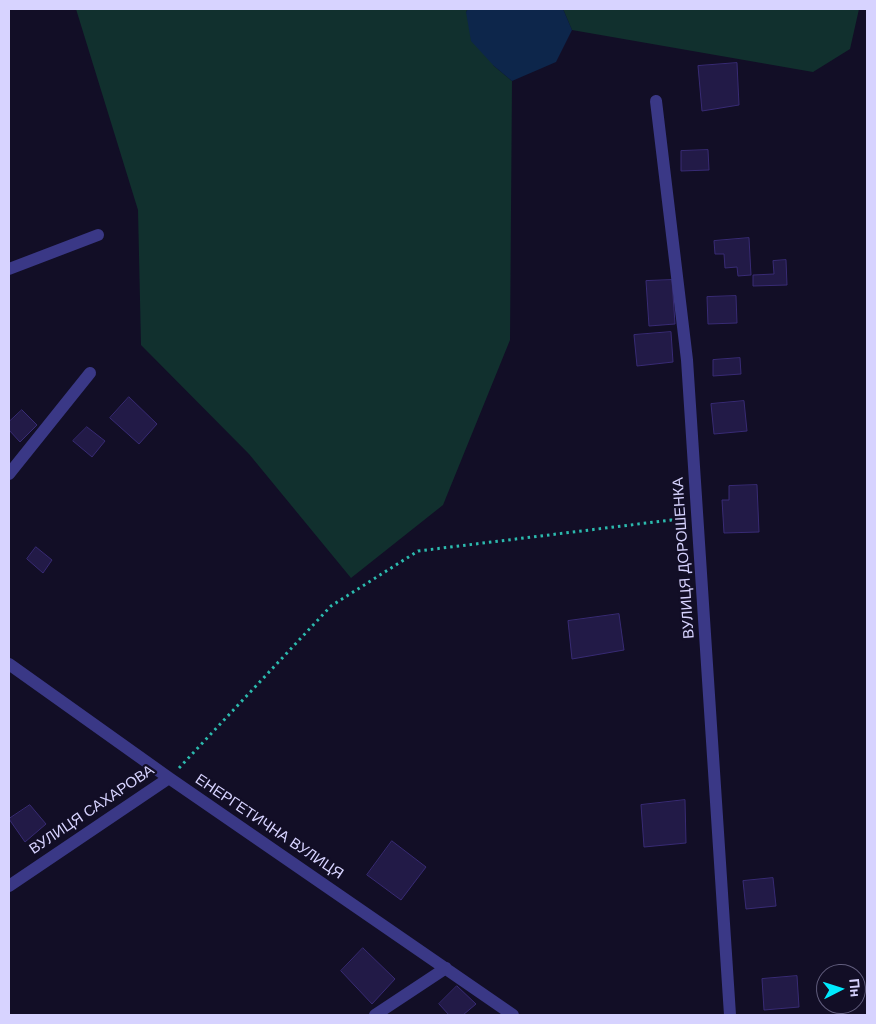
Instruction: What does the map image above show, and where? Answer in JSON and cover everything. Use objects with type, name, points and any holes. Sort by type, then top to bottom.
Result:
[{"type":"street","name":"ВУЛИЦЯ ДОРОШЕНКА","points":[[656,101],[687,360],[730,1015]]},
{"type":"street","points":[[9,269],[98,235]]},
{"type":"street","points":[[9,474],[90,373]]},
{"type":"street","name":"ЕНЕРГЕТИЧНА ВУЛИЦЯ","points":[[9,664],[169,778],[513,1015]]},
{"type":"street","name":"ВУЛИЦЯ САХАРОВА","points":[[9,886],[169,778]]},
{"type":"street","points":[[375,1015],[446,968]]},
{"type":"path","points":[[169,778],[331,606],[418,550],[670,520],[699,530]]},
{"type":"green space","points":[[76,9],[468,9],[466,12],[494,66],[512,81],[510,340],[443,505],[351,578],[249,454],[141,345],[138,210]]},
{"type":"green space","points":[[563,9],[859,9],[850,49],[813,72],[572,30]]},
{"type":"water","points":[[468,9],[563,9],[572,30],[556,62],[512,81],[494,66],[471,41],[466,12]]},
{"type":"building","points":[[737,63],[739,105],[702,111],[698,66]]},
{"type":"building","points":[[708,150],[709,170],[681,171],[681,151]]},
{"type":"building","points":[[749,238],[751,275],[738,276],[737,267],[725,268],[724,254],[715,254],[714,241]]},
{"type":"building","points":[[786,260],[787,285],[753,286],[753,275],[774,274],[773,261]]},
{"type":"building","points":[[672,280],[675,324],[649,326],[646,281]]},
{"type":"building","points":[[736,296],[737,323],[708,324],[707,297]]},
{"type":"building","points":[[671,332],[673,362],[637,366],[634,335]]},
{"type":"building","points":[[740,358],[741,374],[713,376],[713,360]]},
{"type":"building","points":[[129,397],[157,424],[139,444],[110,418]]},
{"type":"building","points":[[744,401],[747,431],[714,434],[711,404]]},
{"type":"building","points":[[22,410],[37,425],[20,442],[9,430],[9,422]]},
{"type":"building","points":[[87,427],[105,441],[92,457],[73,441]]},
{"type":"building","points":[[757,485],[759,532],[724,533],[722,500],[729,500],[729,486]]},
{"type":"building","points":[[36,547],[52,560],[43,573],[27,559]]},
{"type":"building","points":[[619,614],[624,650],[572,659],[568,621]]},
{"type":"building","points":[[685,800],[686,843],[644,847],[641,805]]},
{"type":"building","points":[[30,805],[46,824],[25,842],[9,819]]},
{"type":"building","points":[[392,841],[426,867],[401,900],[367,875]]},
{"type":"building","points":[[773,878],[776,906],[746,909],[743,881]]},
{"type":"building","points":[[363,948],[395,979],[372,1004],[341,971]]},
{"type":"building","points":[[797,976],[799,1007],[764,1010],[762,979]]},
{"type":"building","points":[[457,986],[476,1004],[463,1015],[449,1015],[439,1004]]}]
